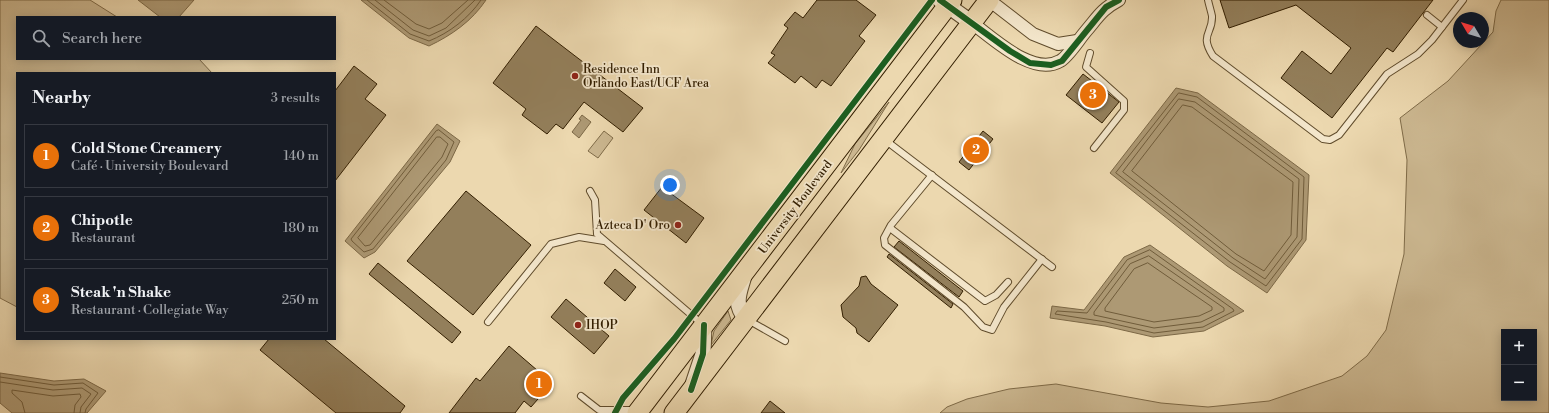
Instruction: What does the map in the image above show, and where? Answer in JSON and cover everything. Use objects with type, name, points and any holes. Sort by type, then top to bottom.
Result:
[{"type":"main road","points":[[674,413],[989,0]]},
{"type":"main road","name":"University Boulevard","points":[[638,411],[704,326],[947,2]]},
{"type":"street","points":[[989,0],[1033,34],[1058,44],[1077,41]]},
{"type":"street","points":[[947,2],[972,23],[1010,51],[1030,63],[1051,65],[1062,61],[1106,7],[1119,0]]},
{"type":"street","points":[[744,273],[737,301],[739,310],[746,319]]},
{"type":"street","points":[[691,390],[702,354],[704,326]]},
{"type":"lane","points":[[1208,0],[1212,17],[1206,36],[1208,47],[1213,56],[1323,139],[1330,140],[1339,135],[1387,74],[1418,54],[1463,0]]},
{"type":"lane","points":[[1427,15],[1442,27]]},
{"type":"lane","points":[[1090,52],[1086,67],[1124,101],[1124,110],[1094,148]]},
{"type":"lane","points":[[884,139],[1052,267]]},
{"type":"lane","points":[[932,175],[890,228],[884,238],[885,245],[964,307],[983,327],[992,330],[1004,307],[1042,259]]},
{"type":"lane","points":[[590,191],[595,200],[597,234],[704,326]]},
{"type":"lane","points":[[890,228],[985,301],[996,295],[1008,282]]},
{"type":"lane","points":[[488,322],[551,244],[579,237],[604,241]]},
{"type":"lane","points":[[746,319],[785,341]]},
{"type":"lane","points":[[581,396],[599,410],[638,411]]},
{"type":"shaded area","points":[[0,0],[90,0],[115,16],[16,16],[16,60],[200,60],[211,72],[16,72],[16,306],[0,298]]},
{"type":"shaded area","points":[[1501,0],[1549,0],[1549,413],[940,413],[947,407],[967,399],[1009,389],[1056,384],[1161,403],[1208,407],[1269,401],[1342,376],[1367,356],[1386,330],[1404,254],[1407,160],[1400,118],[1448,81],[1478,48],[1489,48],[1489,36],[1493,32],[1496,11]]},
{"type":"shaded area","points":[[889,102],[859,150],[841,173],[855,144]]},
{"type":"shaded area","points":[[604,131],[613,138],[598,158],[588,151]]},
{"type":"shaded area","points":[[728,311],[731,320],[711,345],[714,331]]},
{"type":"water","points":[[138,0],[194,0],[180,16],[159,16]]},
{"type":"water","points":[[361,0],[486,0],[461,27],[429,46],[409,38]]},
{"type":"water","points":[[1176,88],[1198,93],[1309,175],[1306,240],[1267,293],[1227,266],[1110,173]]},
{"type":"water","points":[[582,115],[591,122],[579,138],[572,132],[581,120],[579,119]]},
{"type":"water","points":[[437,124],[460,141],[450,162],[375,252],[364,258],[345,241]]},
{"type":"water","points":[[1150,245],[1244,311],[1204,331],[1153,337],[1105,326],[1050,318],[1052,306],[1084,310],[1124,257]]},
{"type":"water","points":[[0,373],[54,381],[84,379],[106,391],[87,413],[12,413],[0,403]]},
{"type":"building","points":[[817,0],[856,0],[876,15],[859,36],[865,41],[831,86],[822,80],[816,88],[801,76],[795,83],[768,63],[775,55],[771,53],[788,28],[784,25],[795,12],[803,18]]},
{"type":"building","points":[[1220,0],[1433,0],[1393,52],[1387,48],[1332,118],[1281,78],[1302,51],[1331,74],[1351,48],[1296,5],[1229,28]]},
{"type":"building","name":"Residence Inn Orlando East/UCF Area","points":[[536,26],[643,108],[623,132],[584,102],[563,129],[556,124],[547,134],[522,115],[526,109],[493,83]]},
{"type":"building","points":[[354,66],[377,84],[365,99],[386,115],[336,180],[336,90]]},
{"type":"building","points":[[1083,74],[1119,102],[1102,123],[1066,95]]},
{"type":"building","points":[[983,131],[993,139],[969,170],[959,162]]},
{"type":"building","points":[[662,187],[704,218],[686,243],[644,210]]},
{"type":"building","points":[[466,191],[531,245],[473,315],[407,261]]},
{"type":"building","points":[[899,241],[963,291],[959,297],[894,247]]},
{"type":"building","points":[[889,254],[953,304],[951,308],[887,257]]},
{"type":"building","points":[[378,263],[461,332],[452,343],[369,274]]},
{"type":"building","points":[[615,269],[636,287],[625,301],[604,283]]},
{"type":"building","points":[[866,276],[871,284],[898,305],[869,342],[857,333],[856,328],[843,317],[841,305],[859,286],[861,277]]},
{"type":"building","points":[[566,299],[609,336],[594,354],[551,317]]},
{"type":"building","points":[[268,340],[325,340],[405,406],[400,413],[336,413],[260,350]]},
{"type":"building","points":[[509,346],[552,383],[531,407],[524,401],[515,413],[449,413],[476,378],[480,381]]},
{"type":"building","points":[[770,401],[785,413],[761,413]]},
{"type":"cycle path","points":[[615,413],[623,398],[674,339],[932,0]]},
{"type":"cycle path","points":[[940,0],[1010,51],[1030,63],[1051,65],[1062,61],[1106,7],[1119,0]]},
{"type":"cycle path","points":[[691,390],[703,354],[704,325]]},
{"type":"place","name":"Residence Inn Orlando East/UCF Area","points":[[575,76]]},
{"type":"place","name":"Steak 'n Shake","points":[[1093,95]]},
{"type":"place","name":"Chipotle","points":[[976,150]]},
{"type":"place","name":"Azteca D' Oro","points":[[678,225]]},
{"type":"place","name":"IHOP","points":[[578,325]]},
{"type":"place","name":"Cold Stone Creamery","points":[[539,384]]}]
